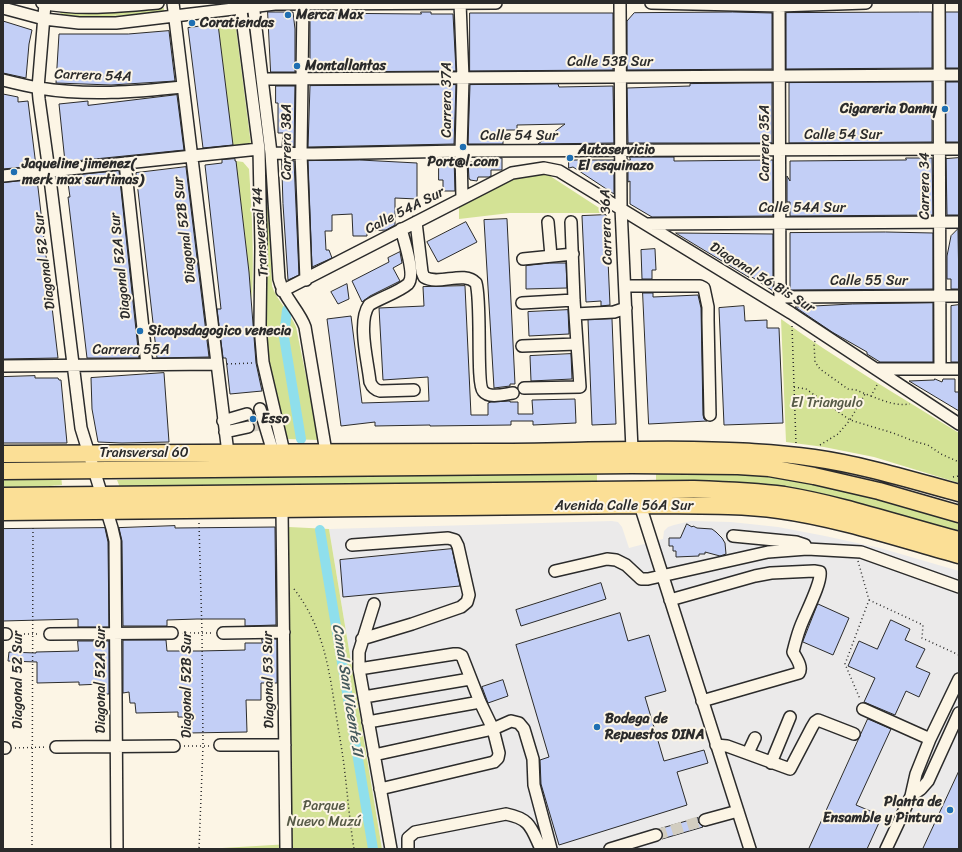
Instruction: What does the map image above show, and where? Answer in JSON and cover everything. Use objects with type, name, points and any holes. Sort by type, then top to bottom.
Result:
[{"type":"highway","points":[[280,457],[326,452],[487,452],[632,449],[765,452],[814,458],[871,469],[959,493]]},
{"type":"highway","points":[[445,467],[487,452]]},
{"type":"highway","points":[[765,452],[814,476]]},
{"type":"highway","points":[[173,453],[215,468]]},
{"type":"highway","name":"Transversal 60","points":[[3,454],[228,453],[280,457]]},
{"type":"highway","points":[[3,463],[20,454]]},
{"type":"highway","points":[[280,457],[445,467],[632,465],[738,466],[769,468],[814,476],[878,491],[959,514]]},
{"type":"highway","name":"Transversal 60","points":[[3,471],[215,468],[280,457]]},
{"type":"highway","name":"Avenida Calle 56A Sur","points":[[224,494],[693,489],[741,491],[785,495],[953,538]]},
{"type":"highway","points":[[462,492],[517,507]]},
{"type":"highway","points":[[3,496],[224,494]]},
{"type":"highway","points":[[171,511],[224,494]]},
{"type":"highway","name":"Avenida Calle 56A Sur","points":[[282,510],[640,505],[735,506],[780,510],[852,525],[959,555]]},
{"type":"highway","points":[[3,512],[282,510]]},
{"type":"highway","points":[[889,536],[953,538]]},
{"type":"street","points":[[44,3],[82,7],[117,7],[158,3]]},
{"type":"street","name":"Diagonal 52 Sur","points":[[44,3],[38,88],[81,428],[107,511]]},
{"type":"street","name":"Diagonal 52B Sur","points":[[173,3],[228,453]]},
{"type":"street","name":"Carrera 37A","points":[[460,3],[462,78],[462,198]]},
{"type":"street","points":[[3,8],[44,19],[79,23],[116,23],[174,17],[253,5],[496,3]]},
{"type":"street","name":"Carrera 36A","points":[[620,3],[621,208],[632,449]]},
{"type":"street","points":[[651,3],[866,3]]},
{"type":"street","name":"Carrera 34","points":[[939,3],[940,369]]},
{"type":"street","name":"Carrera 38A","points":[[303,4],[300,154],[306,280]]},
{"type":"street","name":"Carrera 35A","points":[[779,4],[780,301]]},
{"type":"street","name":"Transversal 44","points":[[253,5],[271,153],[279,279],[282,291],[302,320],[305,327],[326,452]]},
{"type":"street","name":"Transversal 44","points":[[241,6],[259,149],[261,247],[260,326],[264,362],[273,405],[280,457]]},
{"type":"street","name":"Calle 53B Sur","points":[[262,79],[959,75]]},
{"type":"street","name":"Carrera 54A","points":[[3,80],[38,88],[95,93],[135,92],[183,87]]},
{"type":"street","points":[[3,176],[259,149]]},
{"type":"street","name":"Calle 54 Sur","points":[[271,153],[959,149]]},
{"type":"street","points":[[544,151],[544,168]]},
{"type":"street","name":"Diagonal 52A Sur","points":[[125,163],[147,365]]},
{"type":"street","name":"Calle 54A Sur","points":[[282,291],[512,173],[544,168]]},
{"type":"street","name":"Diagonal 56 Bis Sur","points":[[544,168],[560,171],[646,224],[780,301],[791,313],[959,424]]},
{"type":"street","points":[[416,222],[422,272],[424,277],[433,281],[457,278],[471,279],[476,283],[479,301],[480,375],[482,390],[488,395],[513,393]]},
{"type":"street","points":[[548,222],[551,256]]},
{"type":"street","points":[[524,388],[580,387],[574,300],[571,222]]},
{"type":"street","name":"Calle 54A Sur","points":[[646,224],[959,222]]},
{"type":"street","points":[[401,229],[410,267],[410,280],[405,286],[369,305],[364,316],[364,336],[370,382],[372,386],[376,390],[380,391],[414,390]]},
{"type":"street","points":[[523,259],[573,254]]},
{"type":"street","points":[[625,286],[696,286],[704,288],[708,314],[710,415]]},
{"type":"street","name":"Calle 55 Sur","points":[[780,301],[959,296]]},
{"type":"street","points":[[522,303],[574,300]]},
{"type":"street","points":[[575,314],[614,312],[626,308]]},
{"type":"street","points":[[522,346],[577,344]]},
{"type":"street","name":"Carrera 55A","points":[[3,366],[217,364]]},
{"type":"street","points":[[879,371],[959,369]]},
{"type":"street","points":[[273,405],[259,410],[262,424],[280,457]]},
{"type":"street","points":[[224,421],[247,414]]},
{"type":"street","points":[[225,432],[248,427]]},
{"type":"street","points":[[640,505],[750,849]]},
{"type":"street","name":"Diagonal 53 Sur","points":[[282,510],[286,849]]},
{"type":"street","name":"Diagonal 52A Sur","points":[[107,511],[115,541],[117,849]]},
{"type":"street","points":[[734,536],[796,542],[805,545],[807,549]]},
{"type":"street","points":[[352,545],[448,538],[455,540],[458,546],[469,595],[467,602],[461,607],[412,624],[362,638]]},
{"type":"street","points":[[554,571],[607,559],[616,560],[626,565],[641,579],[655,579],[662,576],[768,552],[807,549],[861,552],[959,586]]},
{"type":"street","points":[[670,600],[766,574],[814,571],[820,572],[818,582],[800,628],[793,652],[800,666],[801,670],[799,673],[702,702]]},
{"type":"street","points":[[374,604],[362,638],[359,652],[359,669],[391,849]]},
{"type":"street","points":[[223,633],[284,632]]},
{"type":"street","points":[[50,634],[172,633]]},
{"type":"street","points":[[359,669],[458,654],[464,659],[470,679],[493,729],[499,753],[498,758],[494,762],[380,789]]},
{"type":"street","points":[[364,697],[470,679]]},
{"type":"street","points":[[886,849],[911,796],[916,774],[930,740],[959,679]]},
{"type":"street","points":[[368,722],[480,702]]},
{"type":"street","points":[[864,709],[930,740]]},
{"type":"street","points":[[911,796],[921,789],[928,781],[959,713]]},
{"type":"street","points":[[771,763],[790,717]]},
{"type":"street","points":[[716,745],[728,746],[790,769],[812,727],[818,720],[854,734]]},
{"type":"street","points":[[374,754],[493,729],[512,722],[519,723],[524,729],[532,759],[534,785],[551,849]]},
{"type":"street","points":[[937,726],[951,731]]},
{"type":"street","points":[[748,753],[755,738]]},
{"type":"street","points":[[220,746],[285,745]]},
{"type":"street","points":[[56,747],[174,746]]},
{"type":"street","points":[[926,751],[939,756]]},
{"type":"street","points":[[705,820],[738,811]]},
{"type":"street","points":[[408,849],[408,838],[415,832],[506,814],[518,816],[528,823],[541,849]]},
{"type":"street","points":[[610,849],[656,835]]},
{"type":"path","points":[[791,313],[796,448]]},
{"type":"path","points":[[819,332],[814,343],[815,362],[820,369],[848,389],[887,403],[903,405],[925,402]]},
{"type":"path","points":[[217,364],[253,363]]},
{"type":"path","points":[[871,396],[879,371]]},
{"type":"path","points":[[794,387],[806,389],[850,420],[928,445],[941,454],[959,462]]},
{"type":"path","points":[[818,446],[838,434],[850,420],[865,394]]},
{"type":"path","name":"Diagonal 52 Sur","points":[[32,849],[33,512]]},
{"type":"path","name":"Diagonal 52B Sur","points":[[199,521],[203,746],[199,849]]},
{"type":"path","points":[[858,560],[869,600],[845,664],[864,709]]},
{"type":"path","points":[[283,576],[300,597],[310,614],[323,644],[330,673],[344,765],[354,849]]},
{"type":"path","points":[[869,600],[923,625],[922,638],[959,655]]},
{"type":"path","points":[[172,633],[223,633]]},
{"type":"path","points":[[4,634],[50,634]]},
{"type":"path","points":[[174,746],[220,746]]},
{"type":"path","points":[[4,748],[56,747]]},
{"type":"shaded area","points":[[691,521],[731,522],[778,527],[825,536],[880,548],[959,571],[959,849],[382,849],[329,529],[618,522],[622,527],[629,548],[663,539],[664,531],[668,527],[674,525]]},
{"type":"green space","points":[[164,8],[164,11],[112,16],[61,15],[60,12],[112,13]]},
{"type":"green space","points":[[229,23],[236,28],[251,145],[233,147],[218,24]]},
{"type":"green space","points":[[236,161],[243,162],[249,169],[253,267],[252,300]]},
{"type":"green space","points":[[547,174],[607,213],[510,213],[459,219],[459,207],[504,181]]},
{"type":"green space","points":[[265,207],[268,207],[272,286],[277,297],[296,327],[319,440],[287,439],[269,359],[265,332]]},
{"type":"green space","name":"El Triangulo","points":[[781,319],[847,363],[959,433],[959,483],[874,457],[824,447],[786,442]]},
{"type":"green space","points":[[745,472],[808,479],[959,519],[959,535],[656,485],[656,474],[697,473],[726,475]]},
{"type":"green space","points":[[597,473],[597,486],[121,490],[117,480],[163,479],[198,475]]},
{"type":"green space","points":[[61,475],[62,485],[3,490],[3,477]]},
{"type":"green space","name":"Parque Nuevo Muzú","points":[[289,527],[329,529],[382,849],[205,849],[290,844]]},
{"type":"building","points":[[268,12],[293,12],[295,29],[295,72],[271,72]]},
{"type":"building","points":[[421,12],[431,12],[431,14],[453,14],[456,71],[310,72],[310,13],[421,14]]},
{"type":"building","points":[[932,12],[932,68],[786,69],[786,13]]},
{"type":"building","points":[[946,12],[959,12],[959,68],[946,68]]},
{"type":"building","points":[[470,13],[613,13],[613,70],[470,71]]},
{"type":"building","points":[[634,13],[772,13],[772,69],[627,70],[627,21]]},
{"type":"building","points":[[3,21],[32,30],[29,44],[26,78],[3,73]]},
{"type":"building","points":[[218,24],[233,145],[203,148],[188,28]]},
{"type":"building","points":[[169,31],[175,81],[111,85],[56,83],[59,34],[128,34]]},
{"type":"building","points":[[932,82],[932,142],[789,143],[789,83]]},
{"type":"building","points":[[946,82],[959,82],[959,142],[946,142]]},
{"type":"building","points":[[772,83],[772,143],[628,143],[627,88],[690,86],[690,84]]},
{"type":"building","points":[[558,84],[559,87],[613,86],[614,143],[538,144],[565,124],[517,125],[517,130],[503,130],[503,144],[468,144],[470,85]]},
{"type":"building","points":[[456,85],[454,144],[308,147],[310,86]]},
{"type":"building","points":[[276,86],[295,86],[294,147],[282,146],[283,133],[278,133],[278,103],[276,103]]},
{"type":"building","points":[[3,94],[18,97],[18,102],[28,101],[36,166],[3,169]]},
{"type":"building","points":[[177,95],[184,150],[65,162],[59,104],[88,101],[88,105]]},
{"type":"building","points":[[630,157],[674,157],[674,161],[773,160],[773,216],[652,217],[630,204],[628,160],[630,160]]},
{"type":"building","points":[[439,158],[454,158],[455,191],[443,191],[443,180],[439,180]]},
{"type":"building","points":[[488,158],[502,158],[502,170],[491,170],[491,176],[489,177],[478,177],[477,181],[470,180],[468,162],[488,162]]},
{"type":"building","points":[[906,158],[932,158],[933,215],[790,216],[790,202],[787,202],[787,176],[790,181],[790,161],[906,160]]},
{"type":"building","points":[[959,158],[959,215],[947,215],[946,159]]},
{"type":"building","points":[[235,159],[249,272],[256,363],[262,391],[230,394],[226,358],[223,358],[217,309],[221,309],[205,165],[222,163],[222,160]]},
{"type":"building","points":[[282,160],[294,161],[299,275],[288,280],[283,204]]},
{"type":"building","points":[[360,160],[417,163],[417,199],[395,198],[395,225],[386,230],[367,231],[367,236],[353,236],[352,214],[332,215],[332,231],[325,231],[326,250],[329,250],[332,258],[312,267],[308,161]]},
{"type":"building","points":[[569,160],[614,160],[614,194],[573,167],[569,168]]},
{"type":"building","points":[[186,167],[209,357],[157,358],[136,173]]},
{"type":"building","points":[[119,171],[139,358],[87,358],[68,197],[70,197],[67,176]]},
{"type":"building","points":[[37,179],[58,358],[3,359],[3,183]]},
{"type":"building","points":[[606,215],[610,305],[601,306],[601,301],[586,302],[582,216]]},
{"type":"building","points":[[507,219],[515,384],[494,388],[484,220]]},
{"type":"building","points":[[466,222],[477,242],[438,262],[427,242]]},
{"type":"building","points":[[958,229],[959,289],[951,289],[951,279],[947,279],[947,256],[951,236]]},
{"type":"building","points":[[676,233],[773,234],[773,291],[749,275],[749,277]]},
{"type":"building","points":[[790,233],[933,233],[933,289],[790,290]]},
{"type":"building","points":[[655,249],[656,270],[652,270],[652,279],[642,279],[641,250]]},
{"type":"building","points":[[400,252],[402,263],[393,268],[400,281],[370,296],[362,302],[352,281],[389,262],[388,258]]},
{"type":"building","points":[[566,263],[567,288],[526,289],[526,266]]},
{"type":"building","points":[[347,284],[349,299],[338,304],[331,292]]},
{"type":"building","points":[[465,286],[471,415],[488,415],[488,403],[491,402],[518,402],[518,414],[533,414],[532,400],[575,399],[576,423],[533,425],[533,421],[511,421],[511,425],[375,426],[375,422],[341,426],[327,319],[351,316],[362,403],[429,401],[428,377],[383,380],[379,308],[424,306],[423,287]]},
{"type":"building","points":[[643,293],[653,293],[653,297],[698,295],[701,308],[703,415],[704,419],[707,421],[649,424]]},
{"type":"building","points":[[933,303],[933,362],[880,362],[867,354],[867,352],[832,332],[795,307],[852,304]]},
{"type":"building","points":[[959,305],[959,362],[951,362],[951,306]]},
{"type":"building","points":[[744,306],[745,321],[767,320],[767,328],[779,328],[783,423],[724,425],[719,308]]},
{"type":"building","points":[[568,310],[569,334],[529,336],[528,312]]},
{"type":"building","points":[[612,319],[616,424],[592,425],[588,320]]},
{"type":"building","points":[[571,354],[572,379],[531,381],[530,356]]},
{"type":"building","points":[[164,373],[169,442],[98,442],[92,409],[91,378]]},
{"type":"building","points":[[35,376],[35,378],[58,378],[61,380],[67,443],[3,443],[3,377]]},
{"type":"building","points":[[935,379],[942,382],[943,379],[955,379],[955,392],[959,392],[959,411],[909,381]]},
{"type":"building","points":[[687,524],[697,528],[712,529],[716,532],[725,543],[726,554],[720,556],[705,552],[705,554],[699,554],[699,556],[676,557],[676,551],[673,551],[673,546],[669,546],[669,538],[680,538]]},
{"type":"building","points":[[175,526],[175,528],[275,527],[276,625],[245,626],[245,619],[197,619],[167,620],[167,626],[123,626],[122,541],[119,528]]},
{"type":"building","points":[[105,528],[108,542],[109,627],[78,627],[78,619],[3,621],[3,529]]},
{"type":"building","points":[[452,549],[460,586],[343,597],[340,560]]},
{"type":"building","points":[[601,583],[606,599],[521,626],[516,610]]},
{"type":"building","points":[[818,604],[849,618],[833,655],[803,642]]},
{"type":"building","name":"Bodega de Repuestos DINA","points":[[620,613],[628,641],[649,635],[666,691],[645,697],[664,761],[704,750],[708,763],[677,772],[687,805],[559,845],[541,784],[540,760],[549,757],[516,645]]},
{"type":"building","points":[[891,620],[910,629],[905,640],[925,649],[916,667],[930,673],[919,697],[906,691],[895,715],[864,702],[875,678],[848,666],[859,641],[877,649]]},
{"type":"building","points":[[262,639],[277,639],[277,683],[261,683],[261,700],[246,700],[247,732],[188,733],[188,717],[178,717],[178,712],[136,713],[135,703],[130,703],[129,692],[123,693],[123,640],[166,640],[167,651],[199,651],[245,650],[245,643],[262,643]]},
{"type":"building","points":[[78,641],[109,641],[109,694],[103,694],[102,684],[79,685],[79,682],[37,683],[37,662],[8,661],[9,652],[36,653],[78,651]]},
{"type":"building","points":[[503,680],[508,696],[488,703],[482,687]]},
{"type":"building","points":[[868,719],[891,729],[856,805],[882,816],[867,849],[809,849]]},
{"type":"building","name":"Planta de Ensamble y Pintura","points":[[959,771],[959,849],[923,849]]},
{"type":"building","points":[[698,818],[698,822],[703,827],[662,839],[663,833],[660,829]]},
{"type":"waterway","name":"Canal San Vicente II","points":[[287,310],[284,337],[301,439]]},
{"type":"waterway","name":"Canal San Vicente II","points":[[320,530],[373,849]]},
{"type":"tunnel","points":[[248,427],[260,425]]},
{"type":"tunnel","points":[[656,835],[705,820]]},
{"type":"place","name":"Merca Max","points":[[288,15]]},
{"type":"place","name":"Coratiendas","points":[[192,23]]},
{"type":"place","name":"Montallantas","points":[[297,66]]},
{"type":"place","name":"Cigareria Danny","points":[[945,109]]},
{"type":"place","name":"Port@l.com","points":[[463,147]]},
{"type":"place","name":"Autoservicio El esquinazo","points":[[570,158]]},
{"type":"place","name":"Jaqueline jimenez( merk max surtimas)","points":[[14,172]]},
{"type":"place","name":"Sicopsdagogico venecia","points":[[140,331]]},
{"type":"place","name":"Esso","points":[[253,419]]},
{"type":"place","name":"Bodega de Repuestos DINA","points":[[597,727]]},
{"type":"place","name":"Planta de Ensamble y Pintura","points":[[950,810]]}]
